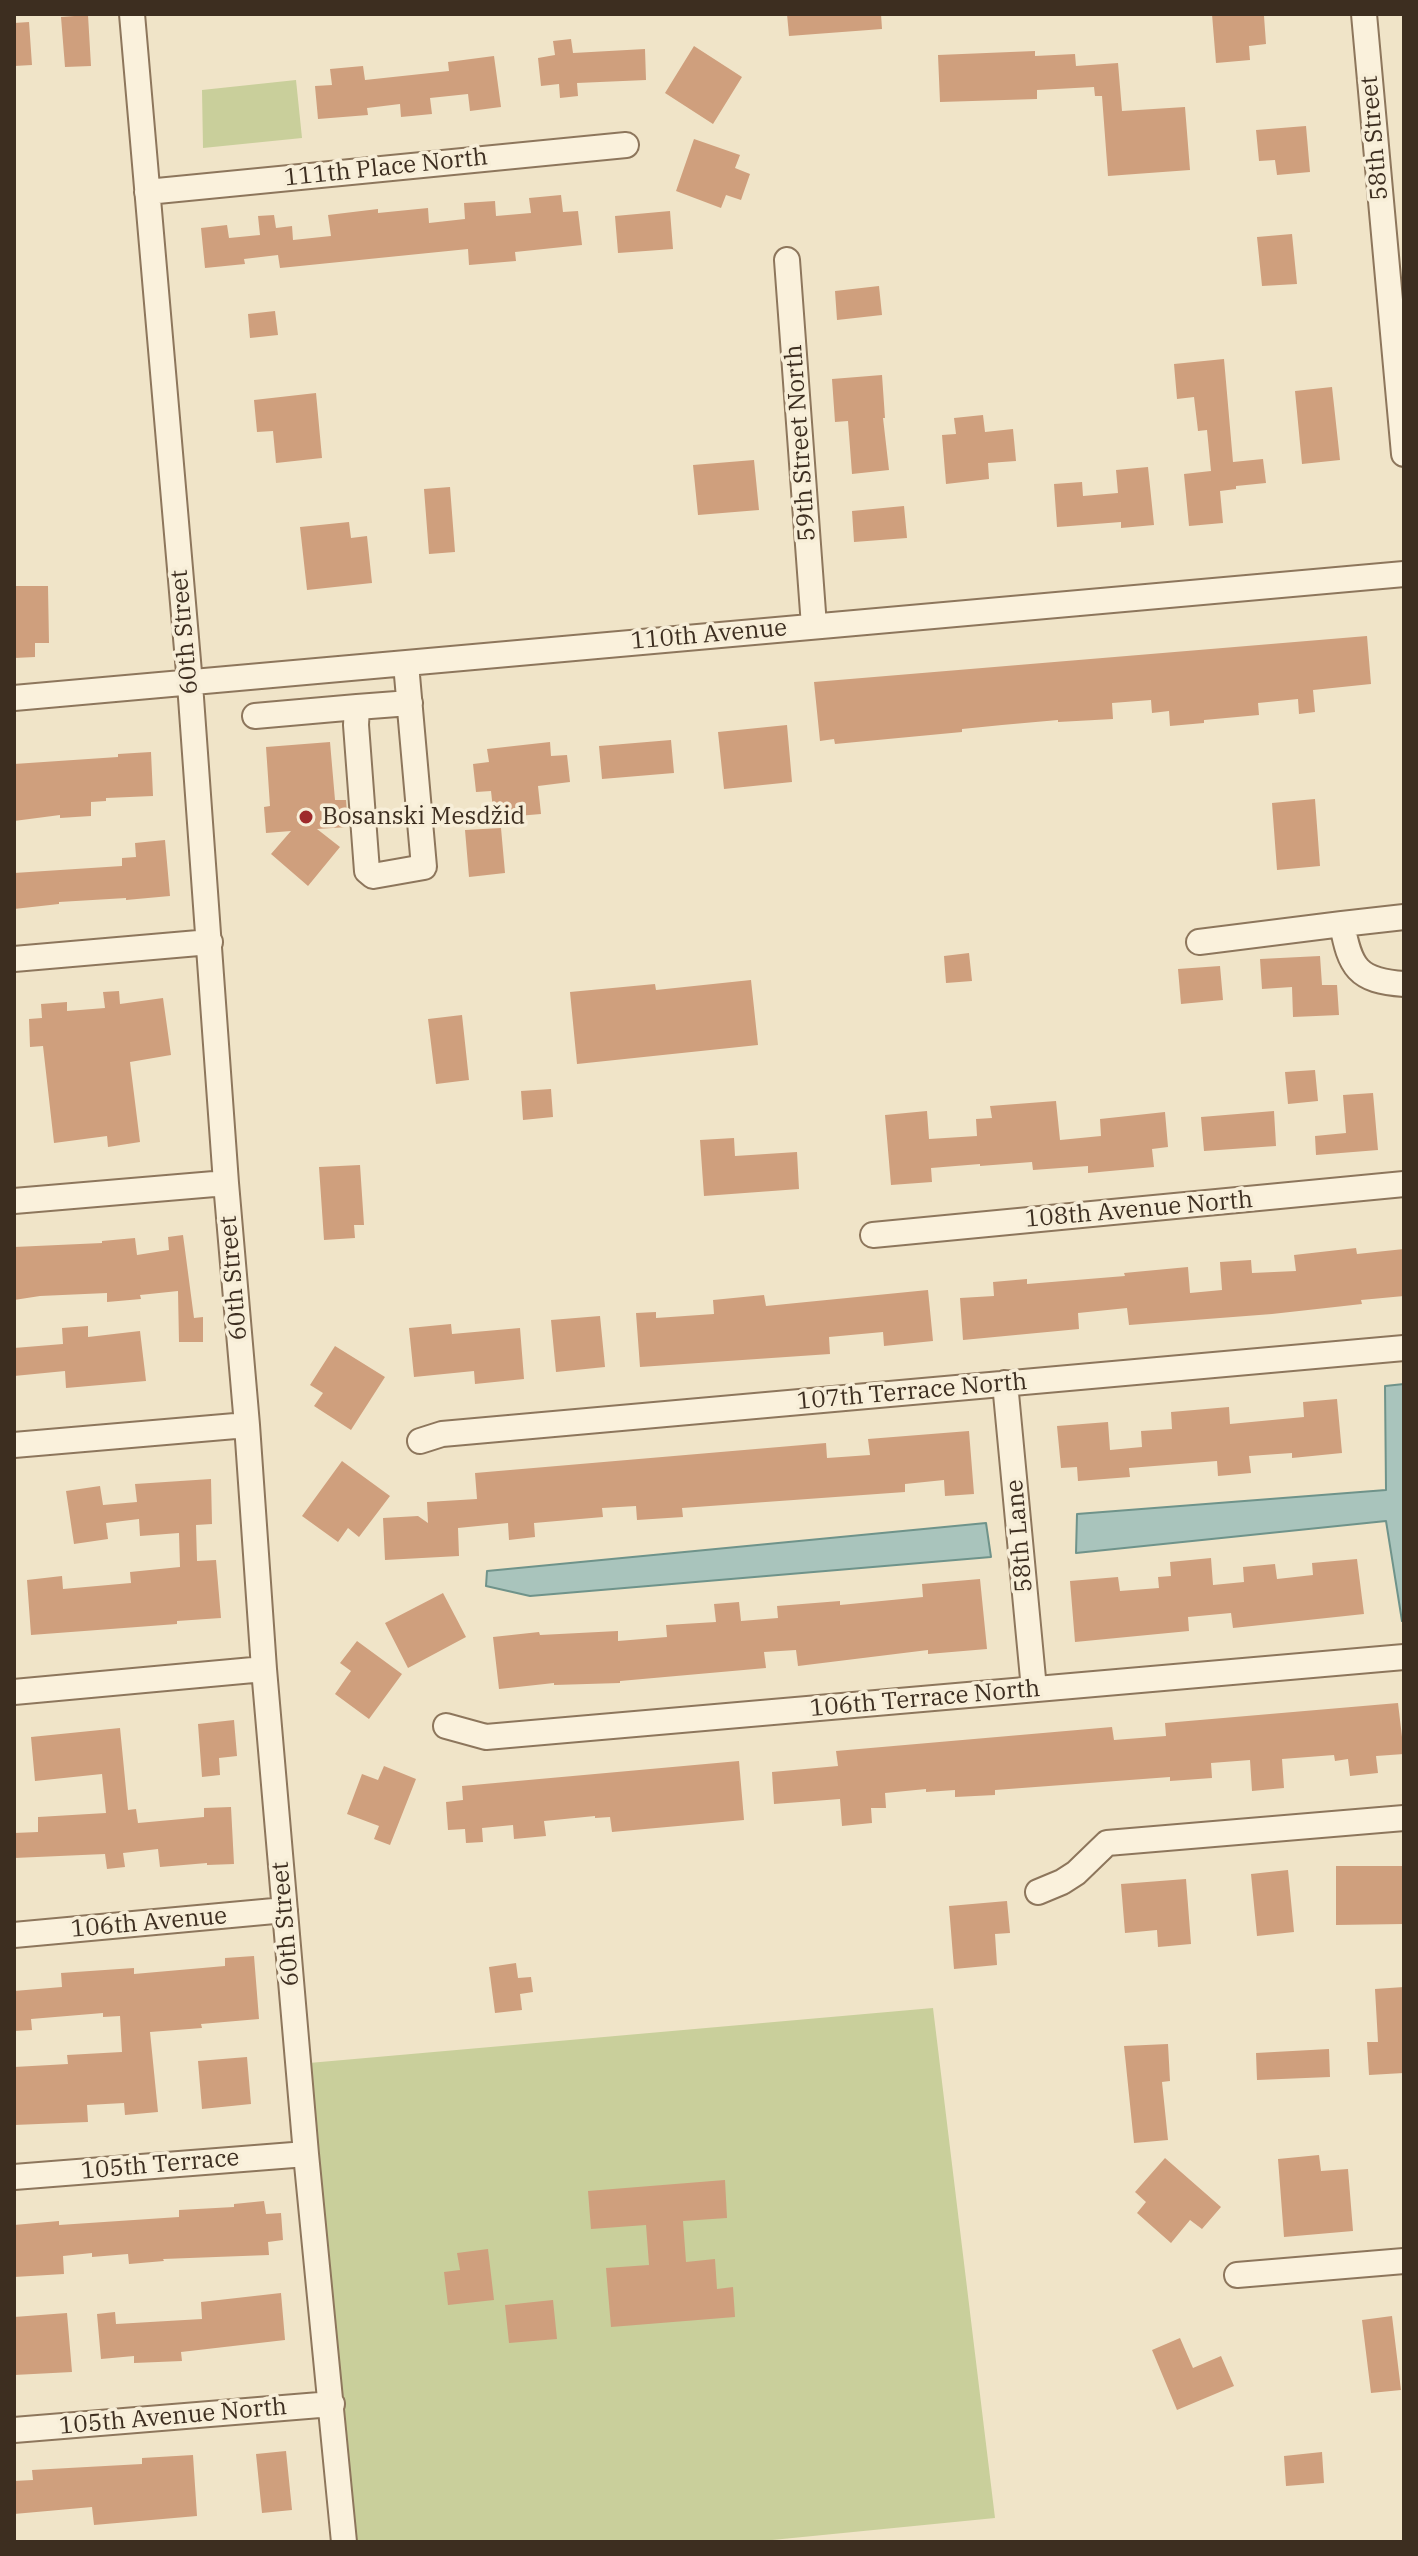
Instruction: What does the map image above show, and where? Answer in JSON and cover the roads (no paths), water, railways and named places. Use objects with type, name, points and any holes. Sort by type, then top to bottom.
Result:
[{"type":"street","name":"60th Street","points":[[132,14],[190,684],[264,1669],[306,2154],[344,2542]]},
{"type":"street","name":"58th Street","points":[[1364,14],[1404,454]]},
{"type":"street","name":"111th Place North","points":[[147,192],[626,145]]},
{"type":"street","name":"59th Street North","points":[[787,260],[814,626]]},
{"type":"street","name":"110th Avenue","points":[[14,698],[1404,574]]},
{"type":"street","points":[[357,707],[367,871],[373,876],[424,867],[406,664]]},
{"type":"street","points":[[255,716],[410,703]]},
{"type":"street","points":[[1199,942],[1404,917]]},
{"type":"street","points":[[1342,924],[1352,964],[1378,982],[1404,984]]},
{"type":"street","points":[[14,959],[210,942]]},
{"type":"street","points":[[14,1201],[226,1183]]},
{"type":"street","name":"108th Avenue North","points":[[873,1235],[1404,1184]]},
{"type":"street","name":"107th Terrace North","points":[[420,1441],[442,1434],[1404,1348]]},
{"type":"street","name":"58th Lane","points":[[1005,1383],[1034,1689]]},
{"type":"street","points":[[14,1445],[247,1425]]},
{"type":"street","name":"106th Terrace North","points":[[446,1726],[486,1737],[1404,1657]]},
{"type":"street","points":[[14,1692],[264,1669]]},
{"type":"street","points":[[1038,1892],[1076,1873],[1107,1843],[1404,1818]]},
{"type":"street","name":"106th Avenue","points":[[14,1935],[285,1910]]},
{"type":"street","name":"105th Terrace","points":[[14,2177],[306,2154]]},
{"type":"street","points":[[1237,2275],[1404,2261]]},
{"type":"street","name":"105th Avenue North","points":[[14,2430],[332,2404]]},
{"type":"water","points":[[1404,1384],[1404,1621],[1386,1521],[1076,1553],[1077,1514],[1386,1490],[1385,1386]]},
{"type":"water","points":[[986,1523],[991,1557],[530,1596],[486,1586],[487,1571]]},
{"type":"place","name":"Bosanski Mesdžid","points":[[306,817]]}]
